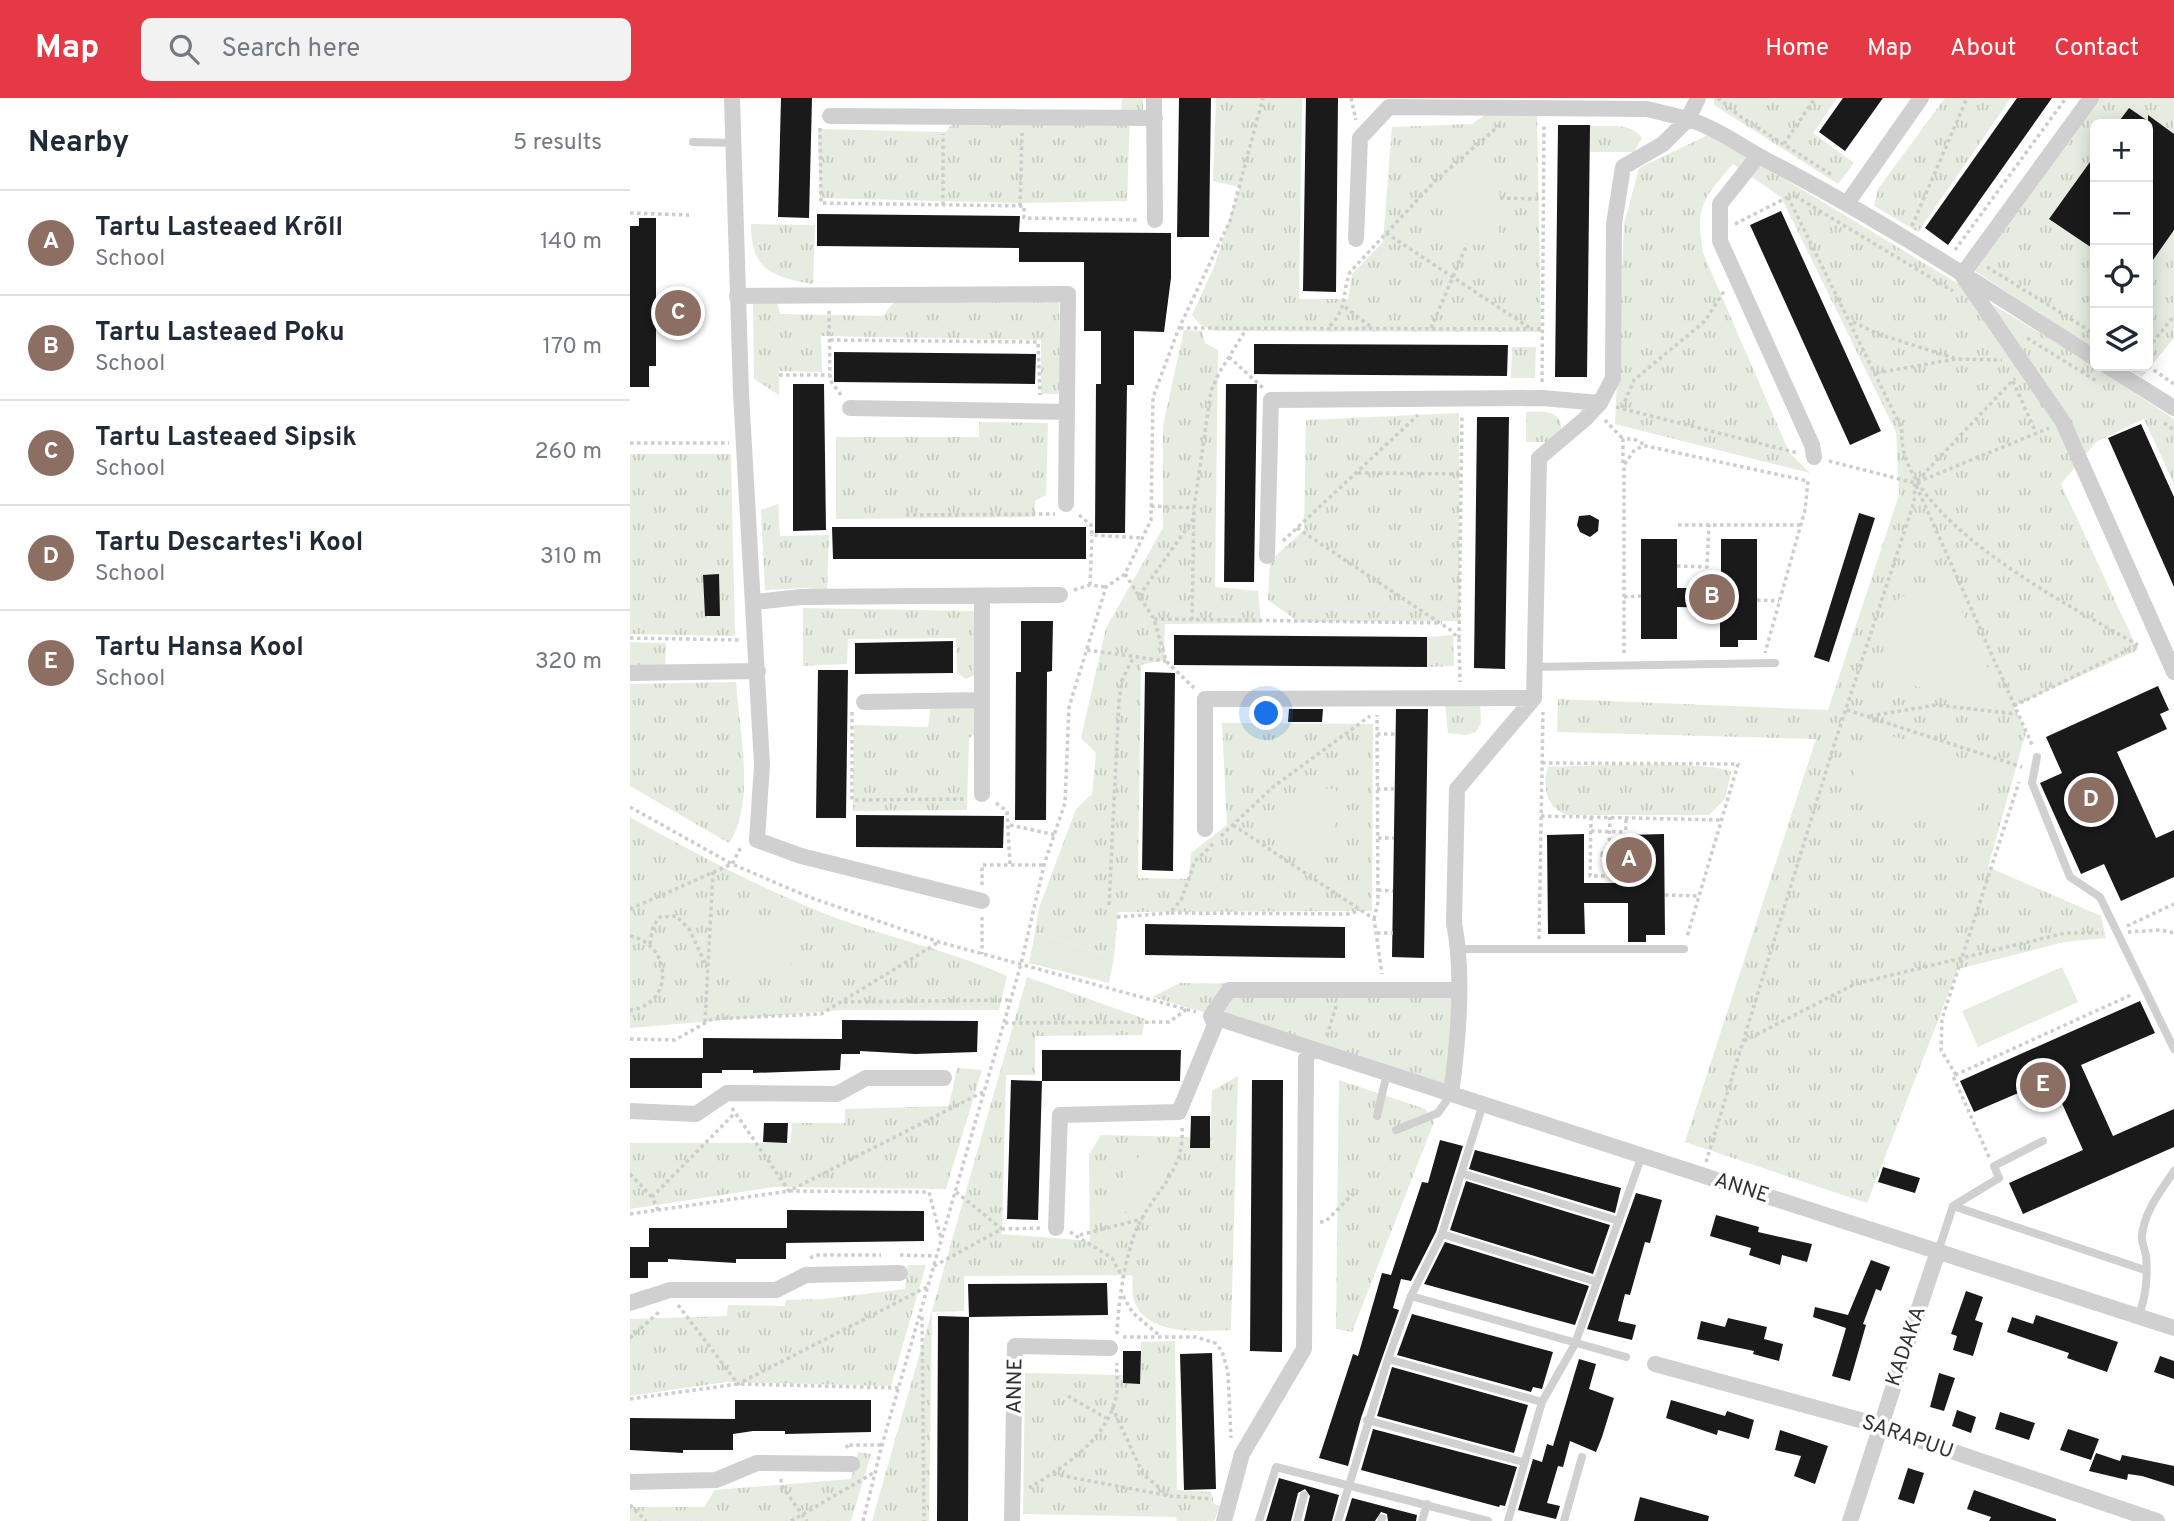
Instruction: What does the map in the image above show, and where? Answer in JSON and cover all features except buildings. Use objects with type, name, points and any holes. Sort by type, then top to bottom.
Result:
[{"type":"street","points":[[732,98],[737,296],[762,765],[757,840],[801,856],[982,901]]},
{"type":"street","points":[[1154,98],[1155,220]]},
{"type":"street","points":[[1539,704],[1534,667],[1539,458],[1563,440],[1597,406],[1613,378],[1614,224],[1623,167],[1663,144],[1688,119],[1698,98]]},
{"type":"street","points":[[1848,202],[1921,98]]},
{"type":"street","points":[[1962,275],[2091,98]]},
{"type":"street","points":[[1356,239],[1360,138],[1389,107],[1647,109],[1714,128],[1758,156],[1848,202],[2090,355]]},
{"type":"street","points":[[830,116],[1155,118]]},
{"type":"street","points":[[1758,156],[1720,204],[1720,241],[1812,444],[1814,457]]},
{"type":"street","points":[[1962,275],[2063,422],[2174,672]]},
{"type":"street","points":[[737,296],[1068,294],[1065,509]]},
{"type":"street","points":[[2115,371],[2174,408]]},
{"type":"street","points":[[1267,556],[1271,400],[1542,398],[1597,406]]},
{"type":"street","points":[[850,408],[1067,412]]},
{"type":"street","points":[[755,602],[801,597],[982,598],[1060,595]]},
{"type":"street","points":[[982,598],[981,700],[986,797]]},
{"type":"street","points":[[630,673],[758,671]]},
{"type":"street","points":[[1205,829],[1205,699],[1461,698],[1539,704]]},
{"type":"street","points":[[864,702],[981,700]]},
{"type":"street","points":[[1451,1094],[1458,949],[1454,923],[1457,789],[1539,704]]},
{"type":"street","points":[[1056,1228],[1060,1115],[1179,1112],[1215,1025],[1211,1016],[1229,990],[1457,990]]},
{"type":"street","name":"ANNE","points":[[1211,1016],[2174,1328]]},
{"type":"street","points":[[1224,1521],[1242,1454],[1304,1349],[1306,1059],[1310,1048]]},
{"type":"street","points":[[630,1111],[696,1114],[727,1093],[837,1094],[866,1078],[944,1077]]},
{"type":"street","name":"KADAKA","points":[[1850,1521],[1938,1252]]},
{"type":"street","points":[[630,1303],[670,1290],[776,1290],[806,1275],[900,1273]]},
{"type":"street","name":"ANNE","points":[[1012,1521],[1014,1346],[1113,1355]]},
{"type":"street","name":"SARAPUU","points":[[1655,1364],[1880,1426],[2157,1521]]},
{"type":"street","points":[[630,1482],[716,1480],[757,1463],[852,1464]]},
{"type":"lane","points":[[693,142],[734,142]]},
{"type":"lane","points":[[1534,667],[1775,663]]},
{"type":"lane","points":[[2037,757],[2032,783],[2070,877],[2100,897],[2174,1049]]},
{"type":"lane","points":[[1458,949],[1539,947],[1684,950]]},
{"type":"lane","points":[[1377,1116],[1387,1073]]},
{"type":"lane","points":[[1396,1130],[1438,1113],[1451,1094]]},
{"type":"lane","points":[[1338,1521],[1388,1359],[1411,1296],[1442,1234],[1464,1174],[1483,1104]]},
{"type":"lane","points":[[1938,1252],[1953,1206],[1999,1178],[1993,1166],[2043,1141]]},
{"type":"lane","points":[[1508,1521],[1522,1462],[1542,1402],[1575,1344],[1643,1155]]},
{"type":"lane","points":[[2138,1316],[2144,1305],[2146,1257],[2142,1237],[2147,1212],[2174,1171]]},
{"type":"lane","points":[[1464,1174],[1619,1221]]},
{"type":"lane","points":[[1953,1206],[2145,1270]]},
{"type":"lane","points":[[1442,1234],[1597,1282]]},
{"type":"lane","points":[[1411,1296],[1626,1357]]},
{"type":"lane","points":[[1388,1359],[1542,1402]]},
{"type":"lane","points":[[1367,1420],[1522,1462]]},
{"type":"lane","points":[[1564,1521],[1582,1457]]},
{"type":"lane","points":[[1259,1521],[1276,1467],[1349,1483],[1488,1521]]},
{"type":"lane","points":[[1297,1521],[1304,1495]]},
{"type":"lane","points":[[1422,1521],[1426,1504]]},
{"type":"path","points":[[863,1521],[1021,964],[1044,865],[1065,803],[1069,707],[1106,587],[1125,574],[1151,520],[1153,397],[1180,328],[1230,221],[1263,98]]},
{"type":"path","points":[[1784,144],[1815,98]]},
{"type":"path","points":[[1910,232],[1967,98]]},
{"type":"path","points":[[1951,255],[2066,98]]},
{"type":"path","points":[[1329,327],[1345,307],[1344,287],[1350,272],[1436,180],[1522,107]]},
{"type":"path","points":[[1542,398],[1545,107]]},
{"type":"path","points":[[830,116],[820,125],[821,203],[1024,206],[1024,218],[1155,220]]},
{"type":"path","points":[[943,117],[943,205]]},
{"type":"path","points":[[1020,206],[1022,117]]},
{"type":"path","points":[[1782,188],[1791,196],[1954,292]]},
{"type":"path","points":[[1720,231],[1791,196]]},
{"type":"path","points":[[1791,196],[1902,429],[1900,440],[1915,483],[2037,757]]},
{"type":"path","points":[[1500,198],[1544,199]]},
{"type":"path","points":[[630,213],[689,215]]},
{"type":"path","points":[[1386,233],[1532,329]]},
{"type":"path","points":[[1431,328],[1467,244]]},
{"type":"path","points":[[1622,408],[1633,380],[1705,321],[1735,275]]},
{"type":"path","points":[[829,295],[830,375],[850,408]]},
{"type":"path","points":[[1345,307],[1373,328]]},
{"type":"path","points":[[2153,342],[2174,316]]},
{"type":"path","points":[[1851,321],[1878,334],[1956,359]]},
{"type":"path","points":[[1180,328],[1542,330]]},
{"type":"path","points":[[1192,620],[1194,508],[1212,391],[1229,357],[1248,328]]},
{"type":"path","points":[[2019,333],[2103,385]]},
{"type":"path","points":[[830,340],[1038,342],[1040,411]]},
{"type":"path","points":[[1229,357],[1260,382],[1271,400]]},
{"type":"path","points":[[1703,1174],[1846,709],[1914,502],[1915,483],[2013,380],[2022,363],[1956,359],[1876,373]]},
{"type":"path","points":[[2153,369],[2174,384]]},
{"type":"path","points":[[779,375],[830,375]]},
{"type":"path","points":[[2013,380],[2036,433]]},
{"type":"path","points":[[1267,556],[1434,399]]},
{"type":"path","points":[[1461,698],[1459,640],[1462,399]]},
{"type":"path","points":[[1597,406],[1622,408],[1915,483],[2063,422]]},
{"type":"path","points":[[1597,406],[1623,439],[1624,666]]},
{"type":"path","points":[[2155,416],[2174,430]]},
{"type":"path","points":[[1623,439],[1634,439],[1646,446],[1808,481],[1800,526],[1762,663]]},
{"type":"path","points":[[630,443],[745,443]]},
{"type":"path","points":[[1624,465],[1635,449],[1646,446]]},
{"type":"path","points":[[1357,473],[1461,474]]},
{"type":"path","points":[[1915,483],[1942,517],[2043,590],[2138,645],[2013,706]]},
{"type":"path","points":[[1151,506],[1194,508]]},
{"type":"path","points":[[906,515],[1065,509],[1091,525],[1090,585]]},
{"type":"path","points":[[1139,596],[1194,517]]},
{"type":"path","points":[[1678,525],[1800,526]]},
{"type":"path","points":[[1677,566],[1707,567],[1709,525]]},
{"type":"path","points":[[1297,528],[1441,623],[1459,640]]},
{"type":"path","points":[[1092,535],[1142,538]]},
{"type":"path","points":[[1125,574],[1154,619],[1167,661],[1205,699]]},
{"type":"path","points":[[1060,595],[1090,585],[1106,587]]},
{"type":"path","points":[[1624,597],[1641,596]]},
{"type":"path","points":[[1757,600],[1779,601]]},
{"type":"path","points":[[1154,619],[1441,623]]},
{"type":"path","points":[[630,638],[755,640]]},
{"type":"path","points":[[1087,650],[1167,661]]},
{"type":"path","points":[[1109,905],[1119,701],[1122,680],[1133,658]]},
{"type":"path","points":[[864,702],[852,702],[852,800],[986,797],[1007,811],[1010,825],[1010,865]]},
{"type":"path","points":[[1539,704],[1542,764],[1539,947]]},
{"type":"path","points":[[1867,716],[1936,705],[2017,714]]},
{"type":"path","points":[[1846,709],[2023,767],[1964,958],[1942,1019],[1941,1050],[1956,1075]]},
{"type":"path","points":[[1170,914],[1181,900],[1195,861],[1273,787],[1377,710],[1378,838],[1374,919],[1385,990]]},
{"type":"path","points":[[1377,734],[1396,734]]},
{"type":"path","points":[[1542,764],[1738,764],[1684,950]]},
{"type":"path","points":[[1377,789],[1395,789]]},
{"type":"path","points":[[630,807],[732,864],[809,897],[939,942],[1211,1016]]},
{"type":"path","points":[[1541,816],[1722,820]]},
{"type":"path","points":[[1591,817],[1590,876],[1625,876],[1626,818]]},
{"type":"path","points":[[1602,856],[1609,848],[1609,817]]},
{"type":"path","points":[[1010,825],[1055,835]]},
{"type":"path","points":[[1233,825],[1374,919]]},
{"type":"path","points":[[1591,831],[1626,832]]},
{"type":"path","points":[[1378,838],[1394,838]]},
{"type":"path","points":[[1609,848],[1616,856]]},
{"type":"path","points":[[1590,855],[1602,856],[1610,862]]},
{"type":"path","points":[[1610,876],[1610,862],[1616,856],[1625,856]]},
{"type":"path","points":[[630,909],[732,864]]},
{"type":"path","points":[[705,1022],[713,872]]},
{"type":"path","points":[[1377,890],[1393,891]]},
{"type":"path","points":[[1665,895],[1700,896]]},
{"type":"path","points":[[2117,933],[2140,918],[2174,904]]},
{"type":"path","points":[[1117,917],[1170,914],[1350,914],[1360,910]]},
{"type":"path","points":[[650,944],[653,926],[660,917],[676,916],[689,929],[708,969]]},
{"type":"path","points":[[1744,1041],[1855,984],[2065,933],[2161,930],[2174,933]]},
{"type":"path","points":[[1376,933],[1393,933]]},
{"type":"path","points":[[630,936],[650,944],[663,964],[661,986],[646,1004],[630,1010]]},
{"type":"path","points":[[630,1039],[675,1040],[712,1018],[821,1014],[939,942]]},
{"type":"path","points":[[1325,1041],[1342,989]]},
{"type":"path","points":[[1993,1166],[1953,1076],[2144,989]]},
{"type":"path","points":[[842,1002],[1011,1000]]},
{"type":"path","points":[[1004,1024],[1169,1022],[1187,1009]]},
{"type":"path","points":[[789,1191],[985,1091]]},
{"type":"path","points":[[727,1093],[734,1114],[789,1191]]},
{"type":"path","points":[[1181,1105],[1181,1156],[1175,1171],[1136,1229],[1124,1280],[1117,1337],[1207,1339],[1222,1351],[1228,1372],[1228,1419],[1237,1473]]},
{"type":"path","points":[[652,1197],[734,1114]]},
{"type":"path","points":[[630,1174],[652,1197],[658,1210]]},
{"type":"path","points":[[1305,1224],[1326,1221],[1357,1190]]},
{"type":"path","points":[[630,1214],[789,1191],[929,1192],[942,1240]]},
{"type":"path","points":[[956,1192],[1002,1229]]},
{"type":"path","points":[[1080,1235],[1143,1218]]},
{"type":"path","points":[[934,1266],[1002,1229],[1056,1228],[1080,1235],[1112,1258],[1124,1280]]},
{"type":"path","points":[[738,1384],[929,1286]]},
{"type":"path","points":[[1122,1295],[1133,1313],[1162,1337]]},
{"type":"path","points":[[673,1300],[709,1341],[738,1384]]},
{"type":"path","points":[[630,1338],[665,1307]]},
{"type":"path","points":[[922,1311],[924,1521]]},
{"type":"path","points":[[1012,1499],[1081,1453],[1106,1418],[1115,1401],[1113,1355]]},
{"type":"path","points":[[630,1399],[738,1384],[900,1388]]},
{"type":"path","points":[[1068,1396],[1106,1418]]},
{"type":"path","points":[[1112,1407],[1143,1474],[1170,1496]]},
{"type":"path","points":[[781,1463],[781,1485],[807,1521]]},
{"type":"path","points":[[791,1521],[877,1471]]},
{"type":"path","points":[[1053,1474],[1170,1496],[1230,1499]]},
{"type":"path","points":[[630,1505],[646,1521]]},
{"type":"green space","points":[[1122,98],[1143,98],[1143,113],[1130,114],[1127,201],[1020,203],[820,198],[818,129],[946,132],[961,112],[1121,113]]},
{"type":"green space","points":[[1216,98],[1302,98],[1299,299],[1348,299],[1352,274],[1383,242],[1392,127],[1472,124],[1486,114],[1537,115],[1541,332],[1214,331],[1200,324],[1192,315],[1214,267],[1240,187],[1213,181]]},
{"type":"green space","points":[[1714,98],[1837,98],[1813,133],[1854,163],[1838,184],[1714,105]]},
{"type":"green space","points":[[1945,98],[2011,98],[1918,232],[1874,206],[1878,189]]},
{"type":"green space","points":[[2099,98],[2174,98],[2174,338],[2153,364],[2153,119],[2090,119],[2090,347],[1975,271]]},
{"type":"green space","points":[[1590,126],[1625,127],[1642,138],[1634,152],[1590,152]]},
{"type":"green space","points":[[1710,134],[2083,359],[2090,364],[2090,371],[2101,371],[2174,419],[2174,484],[2144,419],[2096,442],[2061,484],[2138,650],[2014,706],[2026,732],[1988,867],[2101,916],[2106,938],[2064,942],[1958,969],[1867,1203],[1685,1142],[1816,739],[1557,732],[1558,699],[1828,710],[1899,495],[1896,432],[1781,197],[1733,164],[1704,204],[1700,224],[1703,253],[1789,452],[1810,473],[1615,424],[1624,224],[1639,168]]},
{"type":"green space","points":[[1464,167],[1500,167],[1499,245],[1447,244],[1447,187]]},
{"type":"green space","points":[[751,224],[815,225],[813,284],[786,278],[767,269],[755,252]]},
{"type":"green space","points":[[775,294],[780,314],[883,316],[895,301],[1059,301],[1060,394],[1041,394],[1041,340],[821,336],[822,372],[779,371],[779,395],[754,379],[753,303]]},
{"type":"green space","points":[[1184,330],[1202,331],[1205,343],[1218,350],[1215,587],[1258,591],[1261,623],[1165,624],[1164,660],[1141,665],[1138,878],[1189,879],[1191,853],[1227,825],[1222,723],[1373,724],[1372,911],[1118,912],[1114,957],[1035,933],[1039,908],[1076,809],[1092,794],[1096,753],[1081,738],[1106,628],[1163,528],[1163,426]]},
{"type":"green space","points":[[1512,347],[1536,347],[1535,378],[1511,378]]},
{"type":"green space","points":[[2132,371],[2147,371],[2142,377]]},
{"type":"green space","points":[[1526,412],[1550,413],[1558,418],[1561,429],[1551,442],[1526,442]]},
{"type":"green space","points":[[1459,413],[1460,621],[1299,622],[1268,600],[1270,561],[1304,530],[1306,420]]},
{"type":"green space","points":[[979,422],[1048,423],[1046,495],[1035,501],[1035,517],[836,519],[836,437],[979,437]]},
{"type":"green space","points":[[630,454],[731,454],[735,636],[630,634]]},
{"type":"green space","points":[[778,504],[780,536],[829,535],[827,591],[805,588],[765,590],[761,510]]},
{"type":"green space","points":[[1947,579],[2009,716],[1876,673],[1899,598]]},
{"type":"green space","points":[[803,608],[975,611],[977,674],[966,679],[957,673],[956,638],[848,639],[847,664],[803,666]]},
{"type":"green space","points":[[1453,635],[1454,666],[1427,667],[1427,637]]},
{"type":"green space","points":[[630,642],[666,643],[665,668],[630,667]]},
{"type":"green space","points":[[736,682],[744,787],[737,827],[729,843],[630,786],[630,684]]},
{"type":"green space","points":[[987,703],[987,727],[969,738],[967,810],[853,811],[854,725],[928,727],[931,704]]},
{"type":"green space","points":[[1445,703],[1480,705],[1481,723],[1476,732],[1466,735],[1448,733]]},
{"type":"green space","points":[[1868,728],[1991,768],[1970,834],[1847,795]]},
{"type":"green space","points":[[1672,765],[1718,768],[1731,772],[1725,799],[1709,815],[1567,815],[1554,807],[1547,796],[1545,782],[1548,767]]},
{"type":"green space","points":[[1301,789],[1336,789],[1335,857],[1294,857],[1277,847],[1274,811]]},
{"type":"green space","points":[[630,817],[731,871],[810,908],[965,959],[1007,976],[999,1010],[842,1010],[630,1028]]},
{"type":"green space","points":[[712,922],[793,924],[791,972],[711,970]]},
{"type":"green space","points":[[1035,933],[1114,957],[1109,983],[1029,963]]},
{"type":"green space","points":[[2062,967],[2078,1002],[1978,1047],[1962,1011]]},
{"type":"green space","points":[[1027,977],[1145,1019],[1142,1035],[1035,1036],[1035,1075],[1006,1075],[1002,1234],[1090,1241],[1089,1155],[1101,1135],[1190,1137],[1191,1148],[1210,1148],[1212,1091],[1238,1076],[1231,1330],[1189,1331],[1160,1325],[1148,1319],[1139,1310],[1133,1297],[1132,1275],[964,1276],[964,1311],[932,1312],[929,1521],[872,1521]]},
{"type":"green space","points":[[1180,983],[1457,986],[1457,1087],[1152,997]]},
{"type":"green space","points":[[957,1068],[982,1070],[946,1189],[774,1187],[630,1209],[630,1143],[791,1143],[792,1123],[845,1123],[845,1109],[949,1106]]},
{"type":"green space","points":[[1339,1080],[1425,1109],[1434,1122],[1352,1332],[1336,1329]]},
{"type":"green space","points":[[1142,1153],[1167,1156],[1167,1177],[1141,1207],[1113,1216],[1104,1201],[1122,1191],[1119,1182]]},
{"type":"green space","points":[[908,1265],[926,1265],[891,1386],[726,1382],[630,1396],[630,1319],[727,1316],[728,1305],[785,1306],[786,1300],[824,1299],[905,1289]]},
{"type":"green space","points":[[1175,1341],[1177,1490],[1211,1492],[1214,1504],[1220,1506],[1214,1521],[1177,1521],[1176,1517],[1023,1514],[1025,1373],[1123,1375],[1123,1383],[1140,1383],[1141,1342]]},
{"type":"green space","points":[[858,1452],[871,1454],[851,1521],[630,1521],[630,1507],[704,1507],[715,1490],[851,1479]]},
{"type":"place","name":"Tartu Lasteaed Sipsik","points":[[678,313]]},
{"type":"place","name":"Tartu Lasteaed Poku","points":[[1712,597]]},
{"type":"place","name":"Tartu Descartes'i Kool","points":[[2091,800]]},
{"type":"place","name":"Tartu Lasteaed Krõll","points":[[1629,860]]},
{"type":"place","name":"Tartu Hansa Kool","points":[[2043,1085]]}]
